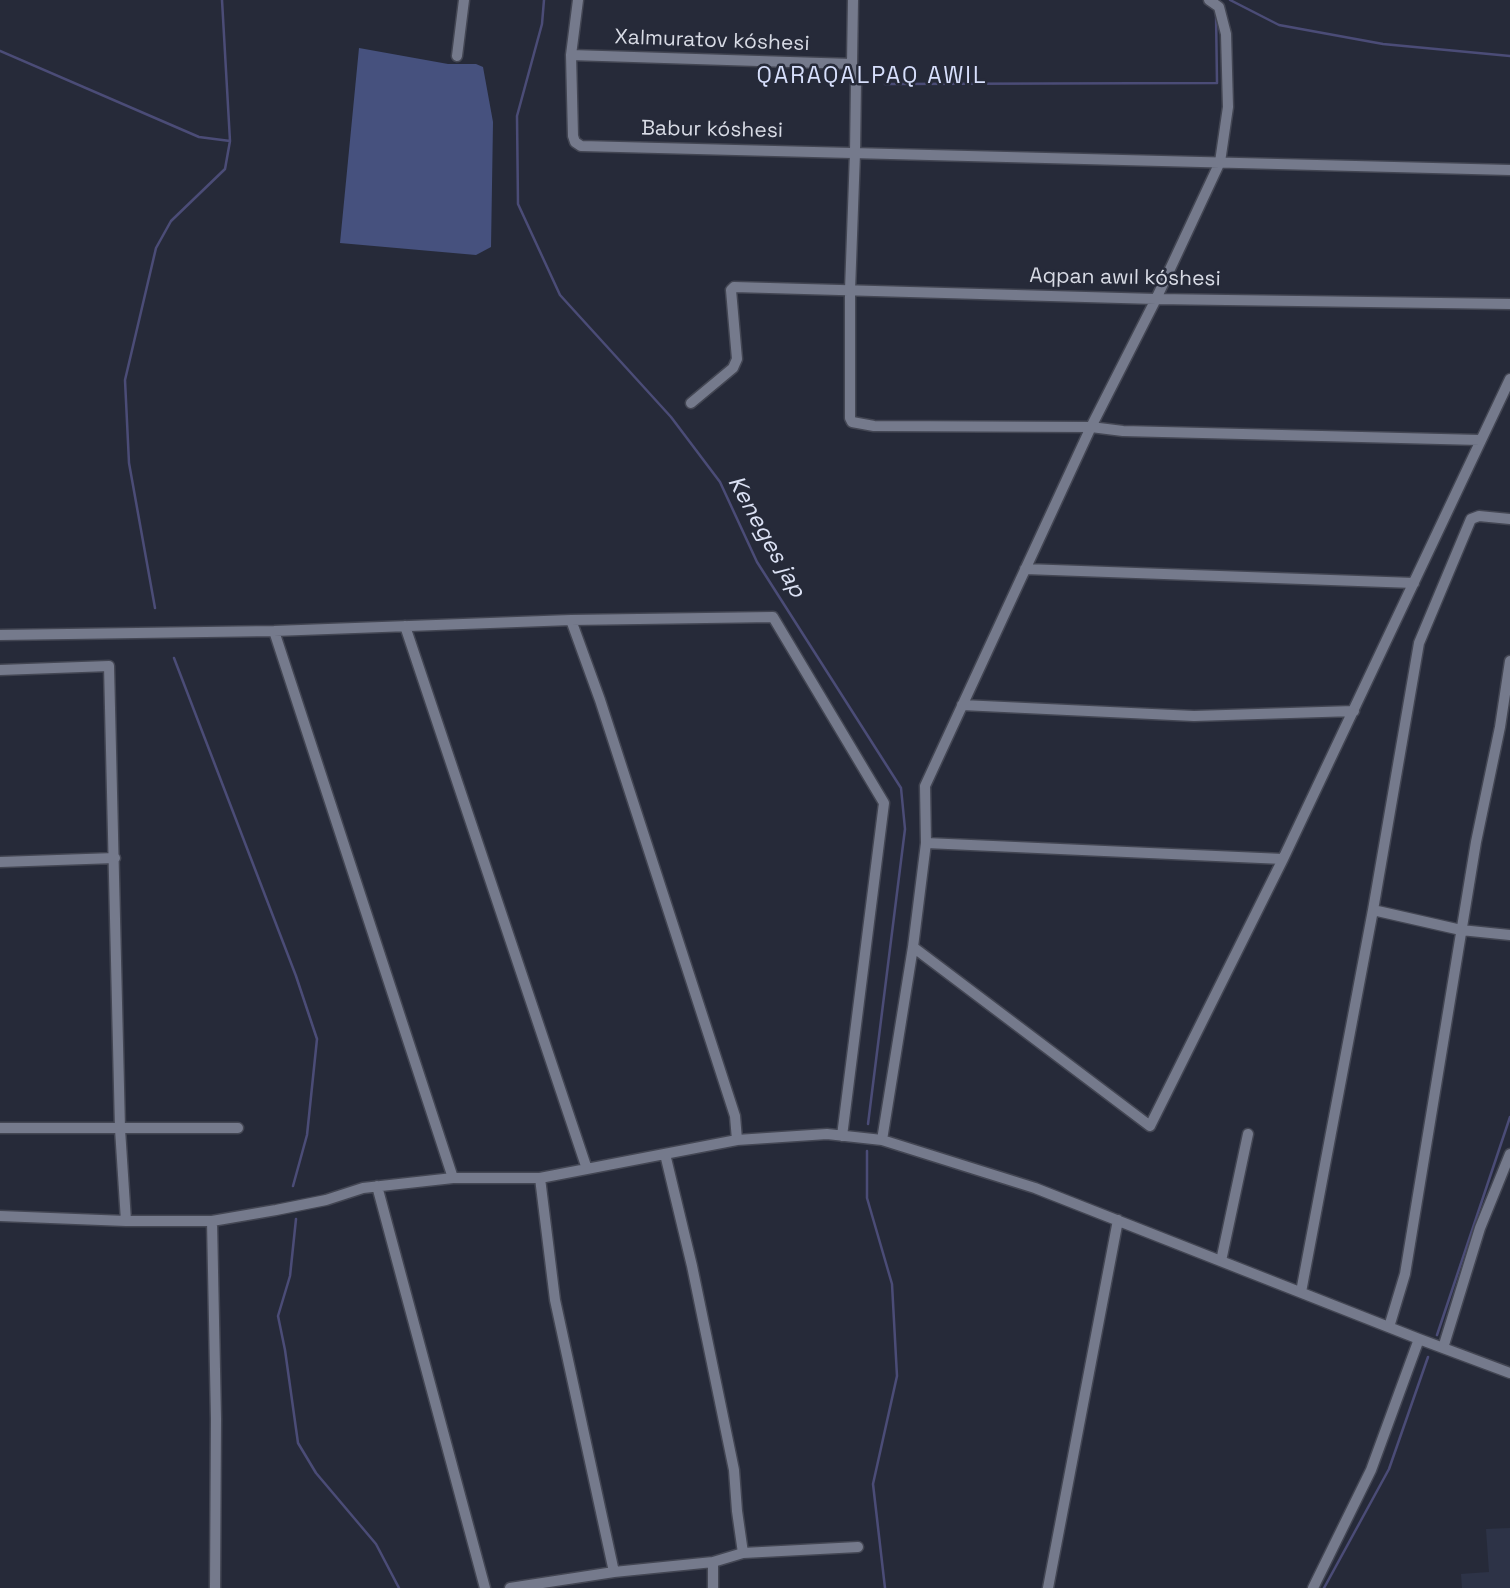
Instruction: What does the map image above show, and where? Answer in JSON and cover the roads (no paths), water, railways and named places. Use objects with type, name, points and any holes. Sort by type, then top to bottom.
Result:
[{"type":"street","points":[[457,56],[464,0]]},
{"type":"street","points":[[571,55],[578,0]]},
{"type":"street","points":[[853,0],[852,64],[856,81],[850,290],[850,418],[856,424],[1091,427],[1123,431],[1480,440]]},
{"type":"street","points":[[882,1140],[913,947],[926,843],[925,786],[1091,427],[1156,299],[1220,162],[1228,107],[1226,34],[1219,7],[1209,0]]},
{"type":"street","name":"Xalmuratov kóshesi","points":[[571,55],[852,64]]},
{"type":"street","name":"Babur kóshesi","points":[[571,55],[573,136],[575,142],[581,146],[855,153]]},
{"type":"street","points":[[855,153],[1510,170]]},
{"type":"street","name":"Aqpan awıl kóshesi","points":[[691,403],[733,368],[737,359],[731,290],[739,286],[1156,299],[1510,304]]},
{"type":"street","points":[[913,947],[1150,1126],[1283,859],[1510,379]]},
{"type":"street","points":[[1301,1292],[1373,910],[1419,643],[1471,519],[1479,516],[1510,519]]},
{"type":"street","points":[[1025,569],[1414,583]]},
{"type":"street","points":[[0,635],[274,631],[570,620],[773,617],[884,803],[842,1136]]},
{"type":"street","points":[[570,620],[604,713],[735,1116],[737,1140]]},
{"type":"street","points":[[405,626],[587,1169]]},
{"type":"street","points":[[274,631],[453,1178]]},
{"type":"street","points":[[1389,1327],[1405,1274],[1476,842],[1500,727],[1510,661]]},
{"type":"street","points":[[0,670],[109,666],[120,1129],[126,1221]]},
{"type":"street","points":[[962,705],[1194,716],[1354,711]]},
{"type":"street","points":[[926,843],[1283,859]]},
{"type":"street","points":[[0,862],[115,858]]},
{"type":"street","points":[[1373,910],[1461,930],[1510,935]]},
{"type":"street","points":[[0,1128],[238,1128]]},
{"type":"street","points":[[0,1216],[212,1221],[326,1200],[377,1186],[453,1178],[540,1178],[737,1140],[827,1134],[882,1140],[1035,1188],[1510,1373]]},
{"type":"street","points":[[1221,1261],[1248,1134]]},
{"type":"street","points":[[665,1154],[692,1266],[734,1470],[743,1553]]},
{"type":"street","points":[[1443,1348],[1480,1228],[1505,1183],[1510,1154]]},
{"type":"street","points":[[540,1178],[555,1300],[614,1572]]},
{"type":"street","points":[[377,1186],[485,1588]]},
{"type":"street","points":[[1048,1588],[1118,1220]]},
{"type":"street","points":[[212,1221],[216,1419],[215,1588]]},
{"type":"street","points":[[1313,1588],[1371,1469],[1419,1339]]},
{"type":"street","points":[[510,1588],[614,1572],[713,1562],[743,1553],[858,1547]]},
{"type":"street","points":[[713,1562],[713,1588]]},
{"type":"waterway","points":[[155,608],[129,463],[125,380],[156,248],[171,221],[225,169],[230,141],[222,0]]},
{"type":"waterway","name":"Keneges jap","points":[[544,0],[542,24],[517,116],[518,204],[560,295],[671,417],[720,482],[757,562],[901,788],[905,829],[868,1124]]},
{"type":"waterway","points":[[1230,0],[1279,25],[1383,44],[1510,56]]},
{"type":"waterway","points":[[885,84],[1217,83],[1216,13]]},
{"type":"waterway","points":[[0,51],[199,137],[230,141]]},
{"type":"waterway","points":[[174,658],[296,976],[317,1039],[307,1135],[293,1186]]},
{"type":"waterway","points":[[1437,1335],[1510,1117]]},
{"type":"waterway","name":"Keneges jap","points":[[867,1151],[867,1198],[892,1284],[897,1376],[873,1484],[885,1588]]},
{"type":"waterway","points":[[296,1219],[290,1276],[278,1316],[298,1443],[316,1473],[376,1544],[399,1588]]},
{"type":"waterway","points":[[1324,1588],[1389,1469],[1428,1357]]},
{"type":"district","name":"QARAQALPAQ AWIL","points":[[872,77]]}]
